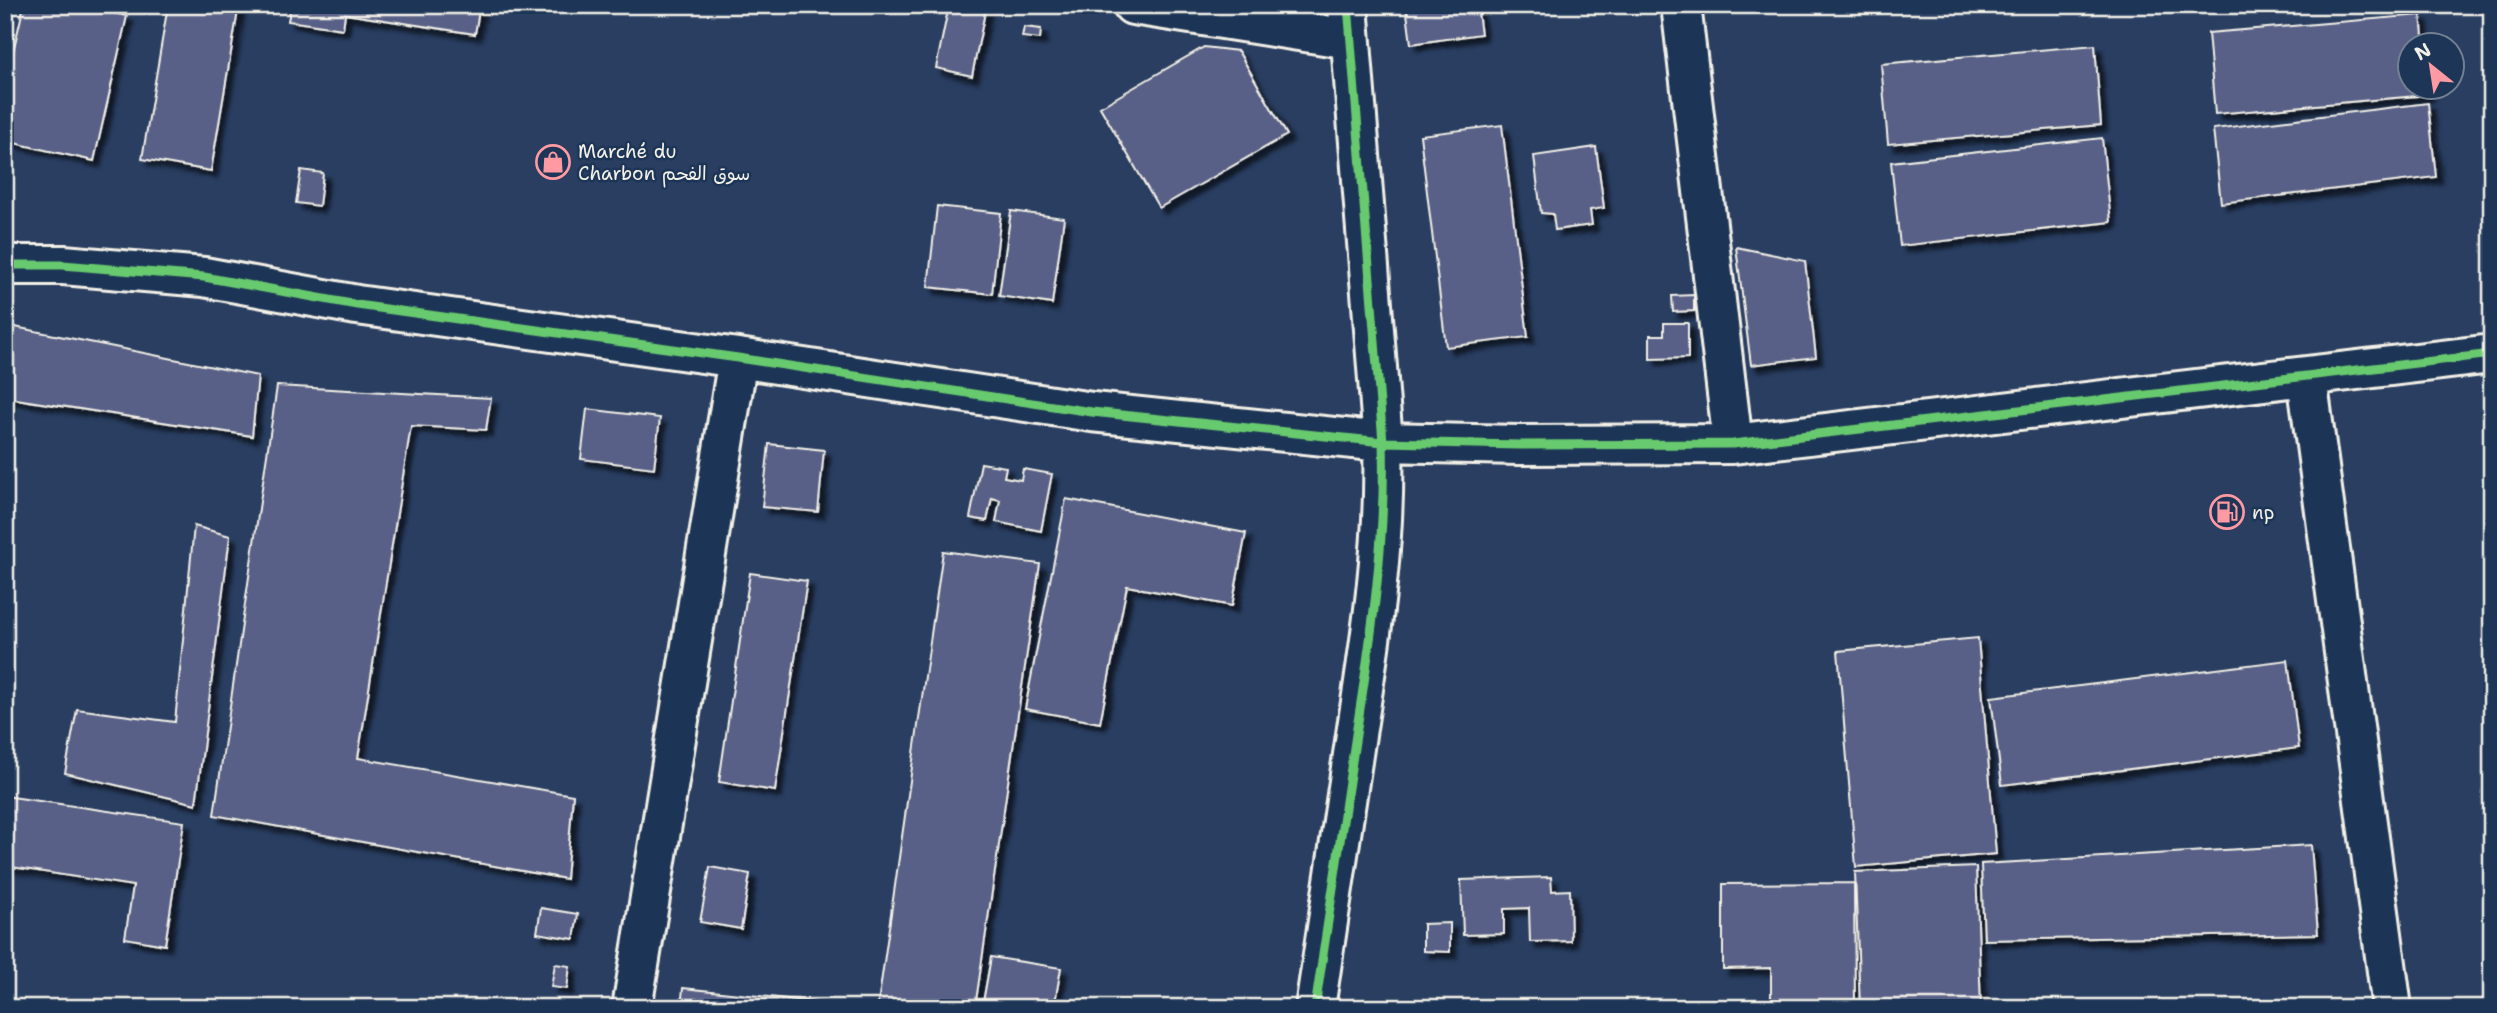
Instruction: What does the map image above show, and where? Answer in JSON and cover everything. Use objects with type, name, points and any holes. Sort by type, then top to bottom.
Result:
[{"type":"street","points":[[1133,5],[1349,22],[1385,496],[1381,550],[1361,701],[1315,1008]]},
{"type":"street","points":[[1681,5],[1733,444]]},
{"type":"street","points":[[5,265],[63,265],[204,278],[357,305],[738,358],[1092,412],[1382,442],[1519,445],[1733,444],[2492,354]]},
{"type":"street","points":[[632,1008],[738,358]]},
{"type":"street","points":[[2307,377],[2392,1008]]},
{"type":"building","points":[[24,5],[78,5],[127,16],[94,161],[5,141],[5,86]]},
{"type":"building","points":[[168,5],[239,5],[211,171],[142,159]]},
{"type":"building","points":[[291,5],[480,5],[475,34],[345,14],[343,29],[288,21]]},
{"type":"building","points":[[949,5],[986,7],[972,76],[936,68]]},
{"type":"building","points":[[1406,5],[1477,5],[1481,34],[1411,44]]},
{"type":"building","points":[[2421,15],[2423,32],[2396,32],[2396,98],[2215,114],[2208,33]]},
{"type":"building","points":[[1024,27],[1041,29],[1040,39],[1022,37]]},
{"type":"building","points":[[2095,45],[2101,125],[1888,144],[1881,64]]},
{"type":"building","points":[[1204,47],[1238,51],[1287,135],[1159,208],[1100,107]]},
{"type":"building","points":[[2428,103],[2436,177],[2221,203],[2213,129]]},
{"type":"building","points":[[1502,125],[1528,337],[1446,347],[1420,135]]},
{"type":"building","points":[[2102,138],[2111,222],[1900,246],[1891,162]]},
{"type":"building","points":[[1596,147],[1604,208],[1590,210],[1592,225],[1555,230],[1553,214],[1541,213],[1534,156]]},
{"type":"building","points":[[301,170],[323,173],[319,206],[296,203]]},
{"type":"building","points":[[937,206],[1001,213],[992,294],[928,287]]},
{"type":"building","points":[[1011,211],[1064,218],[1052,304],[999,296]]},
{"type":"building","points":[[1736,247],[1805,261],[1816,357],[1751,365]]},
{"type":"building","points":[[1694,295],[1694,311],[1673,312],[1672,296]]},
{"type":"building","points":[[1664,323],[1688,323],[1688,358],[1650,359],[1650,335],[1664,335]]},
{"type":"building","points":[[5,325],[258,376],[252,436],[9,398],[5,420]]},
{"type":"building","points":[[277,386],[491,398],[486,430],[411,426],[358,758],[573,795],[566,879],[214,815]]},
{"type":"building","points":[[587,409],[660,418],[654,468],[581,459]]},
{"type":"building","points":[[769,444],[824,450],[818,512],[762,507]]},
{"type":"building","points":[[981,463],[1006,467],[1004,477],[1021,480],[1023,469],[1052,474],[1041,531],[996,522],[1000,500],[992,498],[987,521],[970,518]]},
{"type":"building","points":[[1066,499],[1246,533],[1232,606],[1127,586],[1100,723],[1025,709]]},
{"type":"building","points":[[194,526],[230,536],[196,804],[65,773],[77,709],[175,722]]},
{"type":"building","points":[[943,551],[1040,564],[975,1008],[901,1008],[878,1004]]},
{"type":"building","points":[[750,573],[807,581],[775,791],[719,782]]},
{"type":"building","points":[[1978,638],[1996,854],[1856,867],[1838,651]]},
{"type":"building","points":[[2288,660],[2299,748],[2002,785],[1991,697]]},
{"type":"building","points":[[5,796],[184,822],[165,945],[125,938],[133,886],[5,866]]},
{"type":"building","points":[[2311,845],[2318,934],[1984,940],[1981,864]]},
{"type":"building","points":[[710,867],[750,874],[741,929],[700,922]]},
{"type":"building","points":[[1976,867],[1981,1008],[1860,1008],[1855,872]]},
{"type":"building","points":[[1551,877],[1552,891],[1570,890],[1571,941],[1530,942],[1529,908],[1504,909],[1504,934],[1463,935],[1461,880]]},
{"type":"building","points":[[1854,883],[1855,1008],[1771,1008],[1771,968],[1723,969],[1723,884]]},
{"type":"building","points":[[541,908],[578,914],[574,939],[537,933]]},
{"type":"building","points":[[1450,923],[1450,952],[1423,951],[1423,924]]},
{"type":"building","points":[[991,957],[1061,968],[1054,1008],[982,1008]]},
{"type":"building","points":[[555,964],[570,966],[567,989],[551,987]]},
{"type":"building","points":[[683,988],[873,1008],[681,1008]]},
{"type":"cycle path","points":[[1315,1008],[1368,657],[1382,514],[1383,442],[1348,5]]},
{"type":"cycle path","points":[[5,265],[63,265],[204,277],[357,305],[738,358],[1092,412],[1383,442],[1519,445],[1733,444],[2492,354]]},
{"type":"place","name":"Marché du Charbon سوق الفحم","points":[[553,162]]},
{"type":"place","name":"np","points":[[2227,512]]}]
